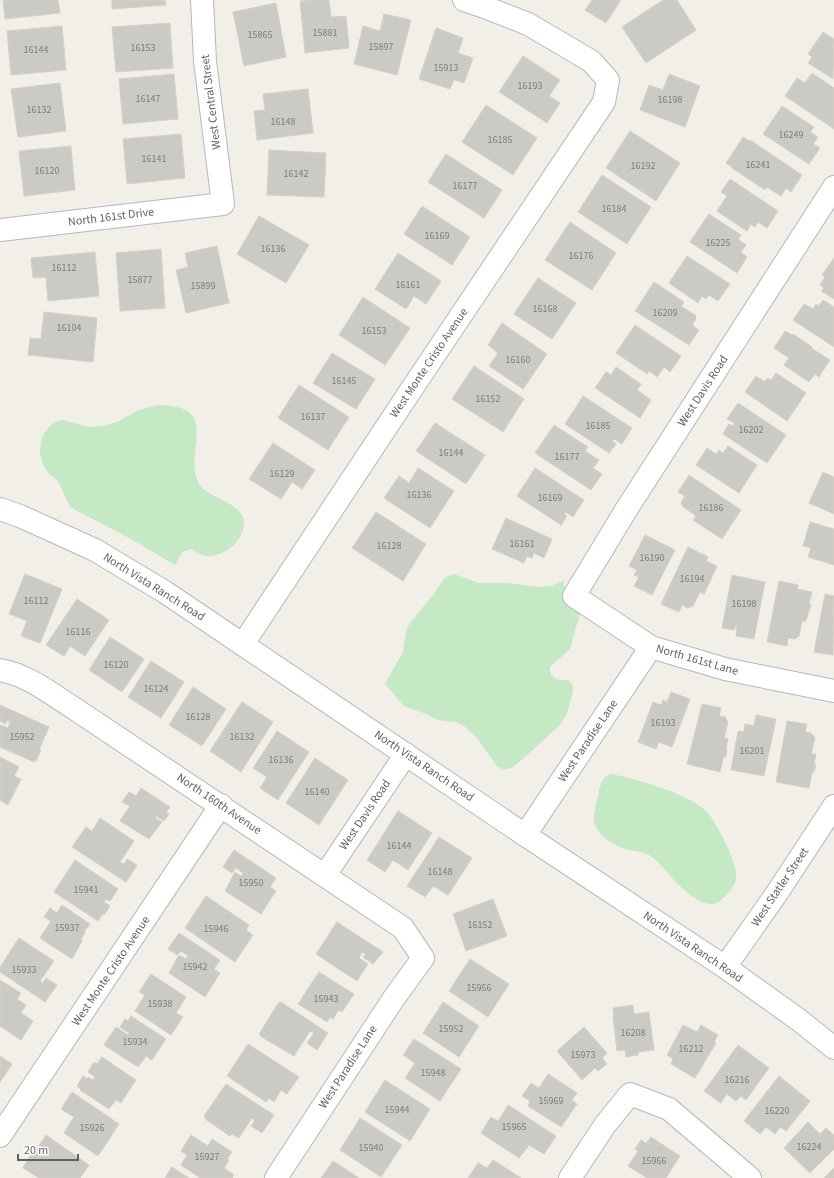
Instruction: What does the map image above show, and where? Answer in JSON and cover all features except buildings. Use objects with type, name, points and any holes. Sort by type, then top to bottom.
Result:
[{"type":"street","name":"West Central Street","points":[[202,0],[205,61],[222,204]]},
{"type":"street","name":"West Monte Cristo Avenue","points":[[243,644],[417,380],[604,102],[608,80],[591,61],[528,24],[464,0]]},
{"type":"street","name":"West Davis Road","points":[[574,596],[626,510],[834,187]]},
{"type":"street","name":"North 161st Drive","points":[[0,230],[222,204]]},
{"type":"street","name":"North Vista Ranch Road","points":[[0,509],[20,516],[95,550],[165,592],[525,835],[725,967],[799,1020],[834,1048]]},
{"type":"street","name":"North 161st Lane","points":[[574,596],[651,647],[725,669],[834,691]]},
{"type":"street","name":"West Paradise Lane","points":[[525,835],[651,647]]},
{"type":"street","name":"North 160th Avenue","points":[[0,670],[10,671],[56,696],[403,928],[423,958]]},
{"type":"street","name":"West Davis Road","points":[[325,875],[406,754]]},
{"type":"street","name":"West Monte Cristo Avenue","points":[[0,1136],[221,805]]},
{"type":"street","name":"West Statler Street","points":[[725,967],[833,812]]},
{"type":"street","name":"West Paradise Lane","points":[[276,1178],[394,998],[423,958]]},
{"type":"street","points":[[570,1178],[605,1125],[630,1094],[669,1109],[750,1178]]},
{"type":"green space","points":[[157,405],[178,407],[190,413],[196,422],[197,434],[195,473],[200,485],[211,494],[233,506],[242,516],[244,523],[241,535],[232,546],[221,553],[207,556],[190,549],[182,552],[175,565],[131,539],[70,507],[58,481],[49,474],[43,465],[40,453],[41,441],[45,432],[53,423],[62,420],[90,427],[104,426],[119,421],[137,411]]},
{"type":"green space","points":[[454,574],[479,583],[508,583],[539,587],[551,586],[563,581],[568,599],[580,613],[570,649],[550,667],[552,676],[561,680],[568,680],[573,685],[573,692],[566,716],[559,726],[516,765],[508,769],[502,769],[497,766],[477,738],[464,726],[456,722],[437,720],[426,714],[404,706],[385,684],[403,652],[406,631],[410,623],[443,580]]},
{"type":"green space","points":[[611,774],[634,779],[675,793],[706,811],[726,844],[736,872],[734,885],[722,899],[712,904],[702,902],[680,886],[652,857],[643,853],[619,847],[609,841],[598,831],[595,826],[594,816],[599,789],[605,777]]}]
